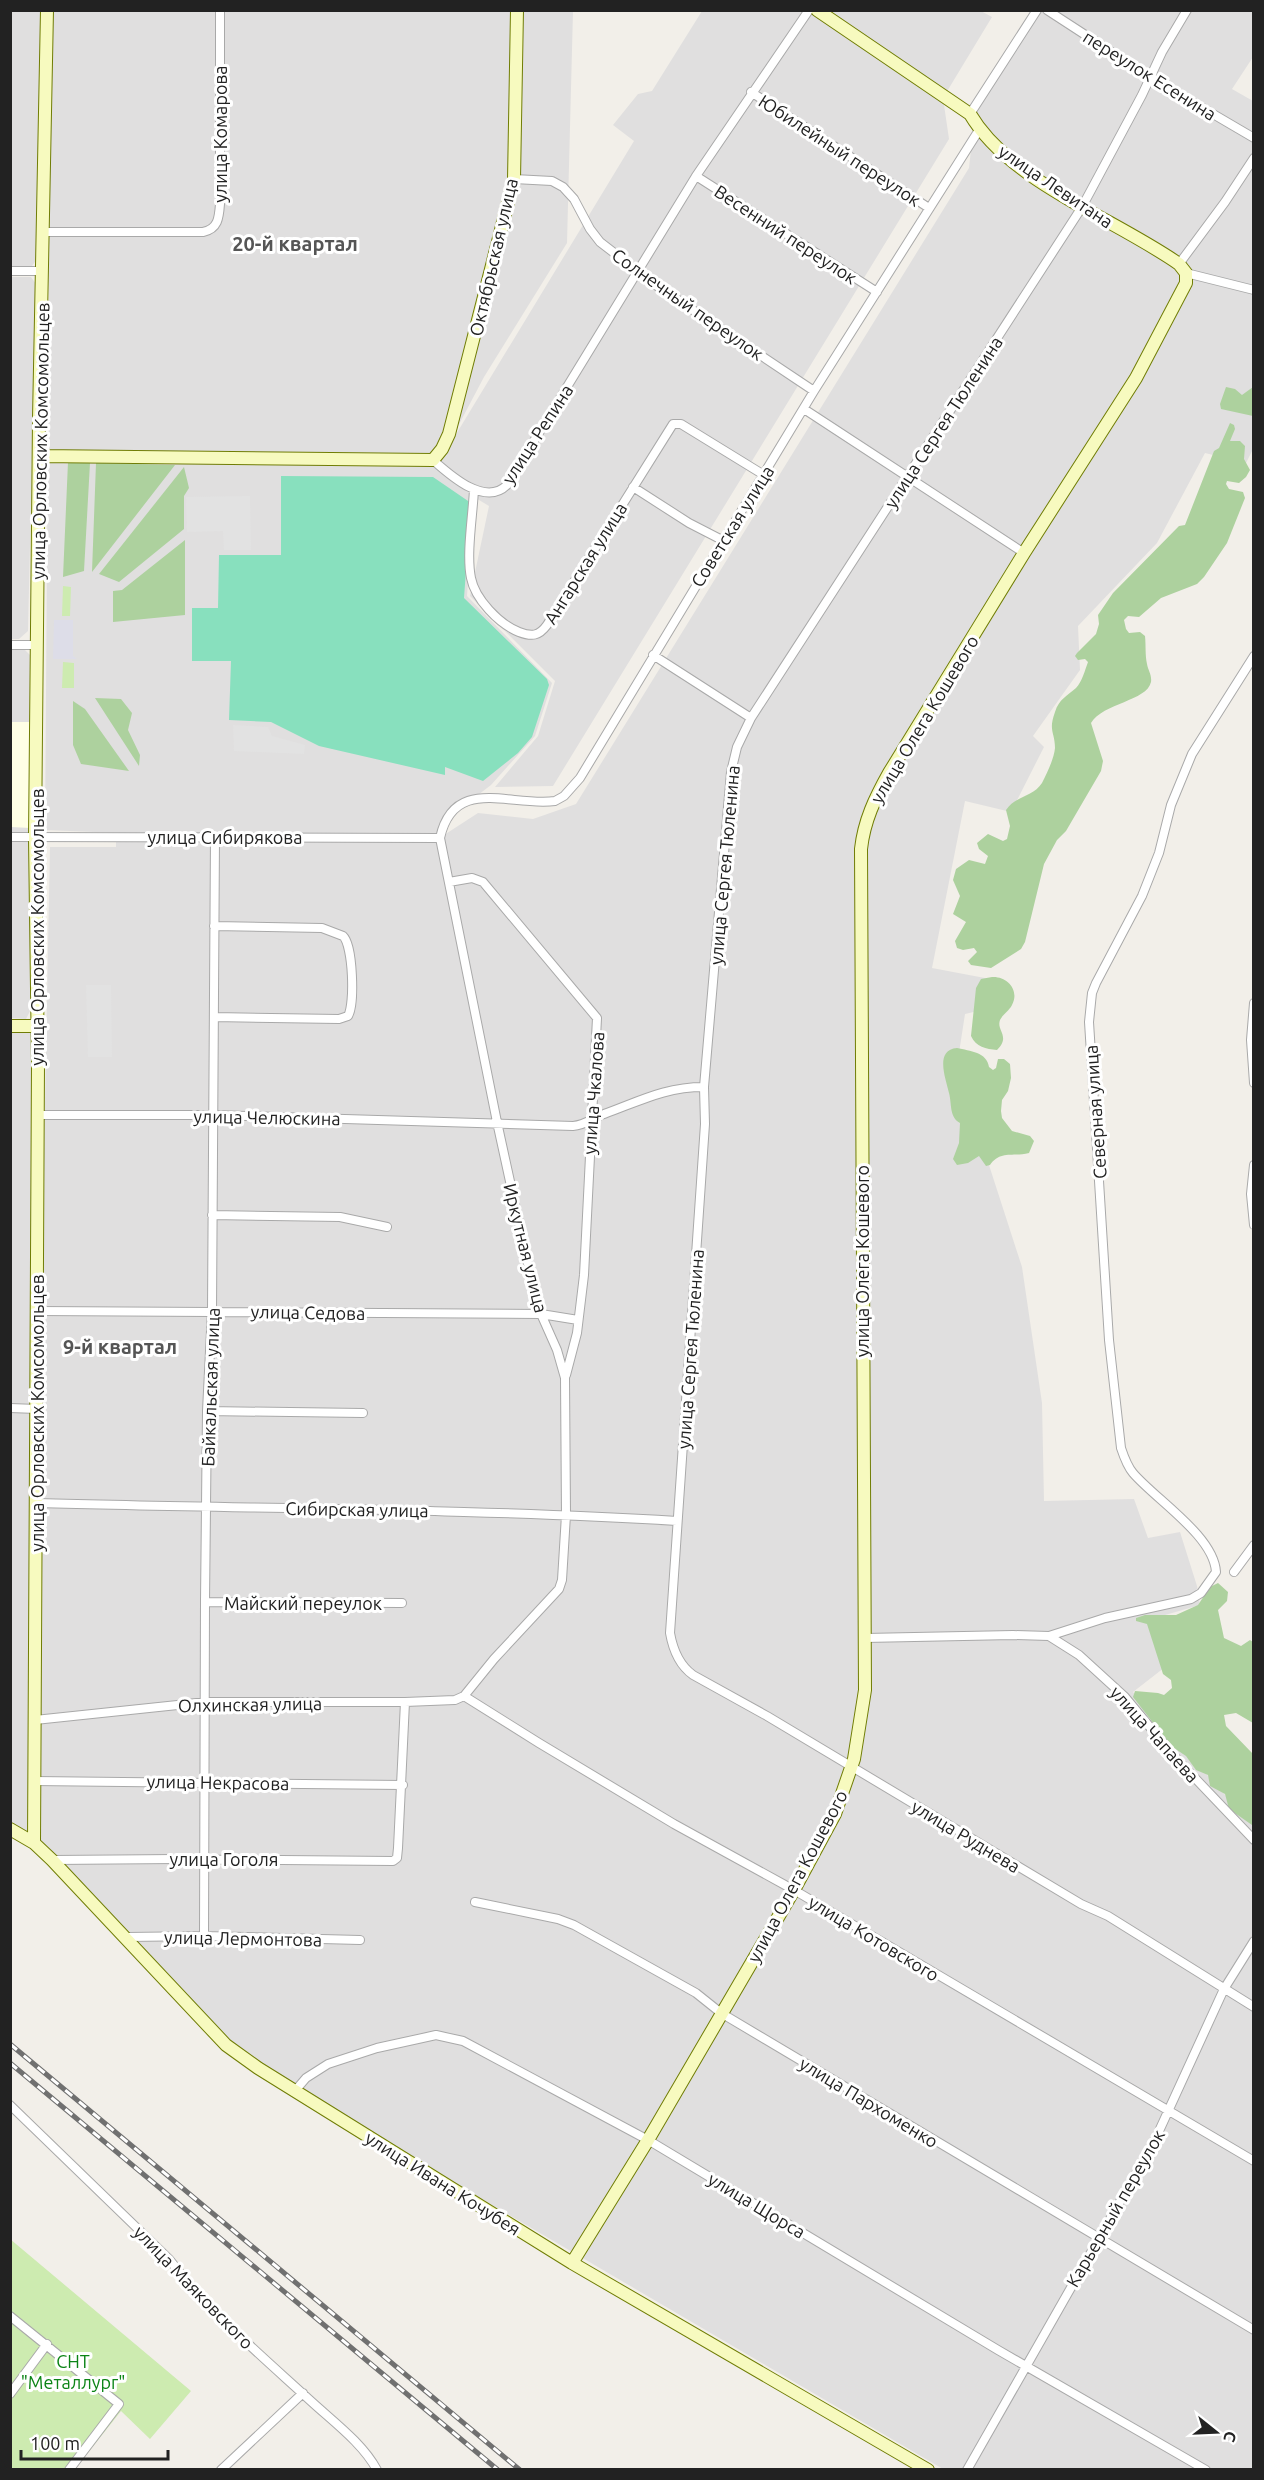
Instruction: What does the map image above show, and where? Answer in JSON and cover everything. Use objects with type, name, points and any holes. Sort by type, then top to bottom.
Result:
[{"type":"street","name":"улица Орловских Комсомольцев","points":[[33,1843],[37,1503],[38,1026],[35,838],[47,10]]},
{"type":"street","name":"улица Комарова","points":[[42,232],[203,232],[211,231],[215,227],[220,204],[220,10]]},
{"type":"street","name":"Октябрьская улица","points":[[433,460],[442,449],[449,434],[514,179],[517,10]]},
{"type":"street","name":"улица Репина","points":[[433,460],[449,474],[474,489],[495,493],[507,485],[696,176],[751,92],[809,10]]},
{"type":"street","name":"улица Левитана","points":[[817,10],[970,114],[979,130],[1023,169],[1082,207],[1182,268],[1254,290]]},
{"type":"street","points":[[970,114],[1037,10]]},
{"type":"street","name":"переулок Есенина","points":[[1047,10],[1150,77],[1254,138]]},
{"type":"street","name":"улица Сергея Тюленина","points":[[681,1663],[670,1633],[705,1135],[704,1087],[732,765],[737,747],[751,718],[1082,207],[1186,10]]},
{"type":"street","name":"Юбилейный переулок","points":[[751,92],[929,208]]},
{"type":"street","name":"Советская улица","points":[[440,838],[449,812],[474,798],[555,801],[564,796],[580,778],[814,391],[979,130]]},
{"type":"street","points":[[1182,268],[1254,158]]},
{"type":"street","name":"Весенний переулок","points":[[696,176],[877,292]]},
{"type":"street","name":"Солнечный переулок","points":[[514,179],[552,181],[563,187],[574,199],[587,224],[600,242],[657,286],[814,391]]},
{"type":"street","name":"улица Олега Кошевого","points":[[572,2262],[648,2140],[794,1890],[835,1814],[852,1768],[864,1705],[865,1638],[861,1113],[863,833],[873,802],[889,773],[1024,553],[1136,378],[1181,297],[1186,283],[1182,268]]},
{"type":"street","points":[[10,271],[43,271]]},
{"type":"street","points":[[804,409],[1024,553]]},
{"type":"street","name":"Ангарская улица","points":[[474,489],[469,567],[472,582],[484,603],[497,616],[516,631],[531,636],[541,633],[547,625],[675,423],[681,424],[764,475]]},
{"type":"street","points":[[39,456],[433,460]]},
{"type":"street","points":[[633,487],[689,523],[724,541]]},
{"type":"street","points":[[10,645],[38,645]]},
{"type":"street","points":[[653,655],[751,718]]},
{"type":"street","name":"Северная улица","points":[[1049,1636],[1105,1618],[1191,1599],[1201,1593],[1216,1572],[1215,1565],[1199,1539],[1171,1508],[1133,1473],[1121,1448],[1109,1340],[1105,1249],[1094,1118],[1090,1015],[1095,983],[1142,896],[1159,853],[1171,805],[1192,754],[1254,656]]},
{"type":"street","name":"улица Сибирякова","points":[[10,837],[440,838]]},
{"type":"street","name":"Байкальская улица","points":[[204,1936],[205,1602],[207,1411],[212,1311],[215,837]]},
{"type":"street","name":"Иркутная улица","points":[[440,838],[497,1122],[537,1305],[557,1350],[565,1378],[566,1515],[562,1580],[559,1589],[465,1695]]},
{"type":"street","name":"улица Чкалова","points":[[449,882],[472,878],[483,882],[511,918],[595,1013],[597,1025],[584,1275],[578,1320],[565,1378]]},
{"type":"street","points":[[214,926],[322,928],[343,936],[350,948],[351,1006],[348,1016],[339,1018],[214,1017]]},
{"type":"street","points":[[1254,1003],[1251,1040],[1254,1083]]},
{"type":"street","points":[[10,1026],[38,1026]]},
{"type":"street","name":"улица Челюскина","points":[[37,1115],[212,1115],[573,1126],[585,1124],[656,1093],[676,1088],[704,1087]]},
{"type":"street","points":[[1254,1165],[1251,1194],[1254,1225]]},
{"type":"street","points":[[212,1215],[340,1217],[387,1227]]},
{"type":"street","name":"улица Седова","points":[[37,1311],[541,1314],[578,1320]]},
{"type":"street","points":[[10,1408],[37,1409]]},
{"type":"street","points":[[207,1411],[363,1413]]},
{"type":"street","name":"Сибирская улица","points":[[37,1503],[566,1515],[677,1521]]},
{"type":"street","points":[[1234,1572],[1254,1545]]},
{"type":"street","name":"Майский переулок","points":[[205,1602],[402,1603]]},
{"type":"street","points":[[865,1638],[1049,1636]]},
{"type":"street","name":"улица Чапаева","points":[[1049,1636],[1079,1655],[1125,1696],[1173,1755],[1254,1840]]},
{"type":"street","name":"улица Руднева","points":[[681,1663],[693,1675],[1081,1904],[1108,1916],[1254,2007]]},
{"type":"street","name":"Олхинская улица","points":[[35,1720],[206,1702],[405,1702],[451,1700],[465,1695]]},
{"type":"street","name":"улица Котовского","points":[[465,1695],[538,1743],[664,1818],[794,1890],[1254,2161]]},
{"type":"street","points":[[402,1785],[405,1702]]},
{"type":"street","name":"улица Некрасова","points":[[34,1781],[402,1785]]},
{"type":"street","name":"улица Гоголя","points":[[52,1860],[334,1860],[385,1863],[395,1860],[398,1848],[402,1785]]},
{"type":"street","name":"улица Ивана Кочубея","points":[[10,1829],[33,1843],[52,1860],[127,1937],[226,2045],[294,2091],[572,2262],[928,2469]]},
{"type":"street","name":"улица Пархоменко","points":[[475,1902],[558,1919],[574,1925],[696,1993],[722,2013],[1254,2331]]},
{"type":"street","name":"улица Лермонтова","points":[[127,1937],[204,1936],[360,1940]]},
{"type":"street","name":"Карьерный переулок","points":[[967,2469],[1097,2238],[1154,2142],[1224,1989],[1254,1941]]},
{"type":"street","name":"улица Щорса","points":[[294,2091],[311,2074],[328,2064],[415,2039],[436,2035],[472,2045],[648,2140],[1025,2365],[1206,2469]]},
{"type":"street","name":"улица Маяковского","points":[[10,2105],[169,2259],[204,2302],[303,2393],[363,2451],[377,2469]]},
{"type":"street","points":[[10,2316],[119,2404],[69,2469]]},
{"type":"street","points":[[10,2394],[47,2344]]},
{"type":"street","points":[[221,2469],[303,2393]]},
{"type":"shaded area","points":[[979,10],[992,17],[943,98],[949,139],[553,786],[495,787],[538,736],[555,681],[470,596],[489,506],[474,497],[467,596],[552,683],[535,736],[491,785],[474,798],[459,805],[441,837],[478,813],[533,819],[576,804],[969,168],[975,112],[1037,11],[1253,11],[1253,57],[1232,89],[1253,101],[1253,449],[1246,463],[1205,453],[1157,543],[1078,626],[1080,670],[1033,736],[1044,747],[1011,812],[965,801],[932,968],[1006,982],[1003,1005],[965,1014],[957,1066],[1022,1267],[1042,1403],[1044,1501],[1134,1499],[1148,1538],[1180,1532],[1197,1586],[1200,1605],[1151,1619],[1169,1664],[1133,1692],[1253,1826],[1253,2469],[943,2469],[258,2068],[226,2045],[52,1860],[11,1829],[11,1027],[38,1026],[37,1511],[50,847],[116,847],[116,837],[194,836],[45,830],[51,11],[573,11],[567,243],[484,377],[438,464],[634,141],[613,125],[638,94],[652,91],[702,11]]},
{"type":"shaded area","points":[[11,11],[41,11],[37,259],[32,266],[11,266]]},
{"type":"shaded area","points":[[11,277],[31,277],[36,284],[28,631],[19,639],[11,639]]},
{"type":"shaded area","points":[[250,496],[251,550],[224,550],[223,531],[187,532],[186,497]]},
{"type":"shaded area","points":[[54,620],[73,620],[73,656],[77,659],[53,659]]},
{"type":"shaded area","points":[[10,648],[23,648],[32,657],[31,1009],[26,1019],[11,1018]]},
{"type":"shaded area","points":[[11,722],[31,722],[30,828],[11,827]]},
{"type":"shaded area","points":[[233,725],[268,727],[272,736],[305,745],[304,754],[234,751]]},
{"type":"shaded area","points":[[86,985],[111,985],[112,1057],[88,1057]]},
{"type":"green space","points":[[1226,387],[1235,389],[1242,395],[1253,387],[1253,416],[1221,409],[1220,404]]},
{"type":"green space","points":[[1230,423],[1235,429],[1230,441],[1240,441],[1245,446],[1244,459],[1250,470],[1239,483],[1227,481],[1226,484],[1229,489],[1243,492],[1245,498],[1227,543],[1197,584],[1161,598],[1139,617],[1128,616],[1124,620],[1129,633],[1140,632],[1145,636],[1146,661],[1151,682],[1142,694],[1105,711],[1091,723],[1103,761],[1101,771],[1044,864],[1025,942],[1021,949],[991,968],[971,965],[968,961],[977,952],[974,948],[963,950],[957,948],[955,941],[966,922],[953,914],[960,896],[953,880],[956,869],[969,860],[985,864],[988,856],[979,849],[977,843],[988,834],[1003,841],[1007,839],[1010,826],[1006,810],[1042,783],[1055,748],[1052,731],[1053,718],[1059,704],[1078,685],[1088,662],[1085,659],[1078,660],[1075,656],[1096,634],[1099,624],[1098,615],[1113,593],[1179,526],[1185,525],[1214,451],[1219,448]]},
{"type":"green space","points":[[68,462],[90,463],[84,571],[63,577]]},
{"type":"green space","points":[[96,463],[175,465],[92,572]]},
{"type":"green space","points":[[184,467],[189,488],[184,496],[184,529],[119,582],[99,574]]},
{"type":"green space","points":[[281,476],[433,477],[471,503],[464,598],[547,679],[549,685],[532,737],[518,753],[483,781],[445,767],[445,775],[319,746],[271,722],[229,720],[231,661],[192,661],[192,608],[218,608],[219,555],[281,555]]},
{"type":"green space","points":[[185,540],[185,615],[113,622],[113,591],[122,590]]},
{"type":"green space","points":[[63,586],[71,587],[70,616],[62,616]]},
{"type":"green space","points":[[63,662],[74,663],[74,688],[62,688]]},
{"type":"green space","points":[[95,698],[121,699],[132,713],[128,730],[140,755],[139,766]]},
{"type":"green space","points":[[73,701],[85,709],[129,771],[81,764],[73,745]]},
{"type":"green space","points":[[992,977],[1007,981],[1014,994],[1012,1005],[1000,1020],[1003,1041],[997,1050],[982,1047],[971,1036],[976,988],[981,979]]},
{"type":"green space","points":[[957,1048],[981,1055],[993,1070],[996,1068],[998,1059],[1004,1059],[1010,1064],[1011,1078],[1008,1091],[1002,1100],[1002,1118],[1012,1131],[1030,1136],[1034,1141],[1029,1153],[998,1157],[986,1166],[979,1156],[968,1163],[957,1165],[953,1159],[959,1143],[960,1123],[952,1114],[943,1066],[946,1054]]},
{"type":"green space","points":[[1218,1583],[1228,1592],[1227,1601],[1218,1610],[1224,1638],[1241,1646],[1250,1640],[1253,1642],[1253,1723],[1236,1713],[1224,1715],[1226,1726],[1253,1754],[1253,1832],[1252,1825],[1229,1809],[1225,1794],[1210,1786],[1208,1775],[1196,1770],[1186,1756],[1171,1746],[1133,1697],[1135,1691],[1164,1695],[1172,1688],[1171,1680],[1163,1674],[1147,1624],[1136,1621],[1136,1618],[1145,1615],[1176,1615],[1198,1605],[1210,1587]]},
{"type":"green space","name":"СНТ \"Металлург\"","points":[[10,2239],[191,2391],[150,2439],[121,2411],[75,2469],[11,2469]]},
{"type":"railway","points":[[10,2044],[520,2470]]},
{"type":"railway","points":[[10,2063],[498,2470]]},
{"type":"district","name":"20-й квартал","points":[[295,243]]},
{"type":"district","name":"9-й квартал","points":[[120,1346]]}]
